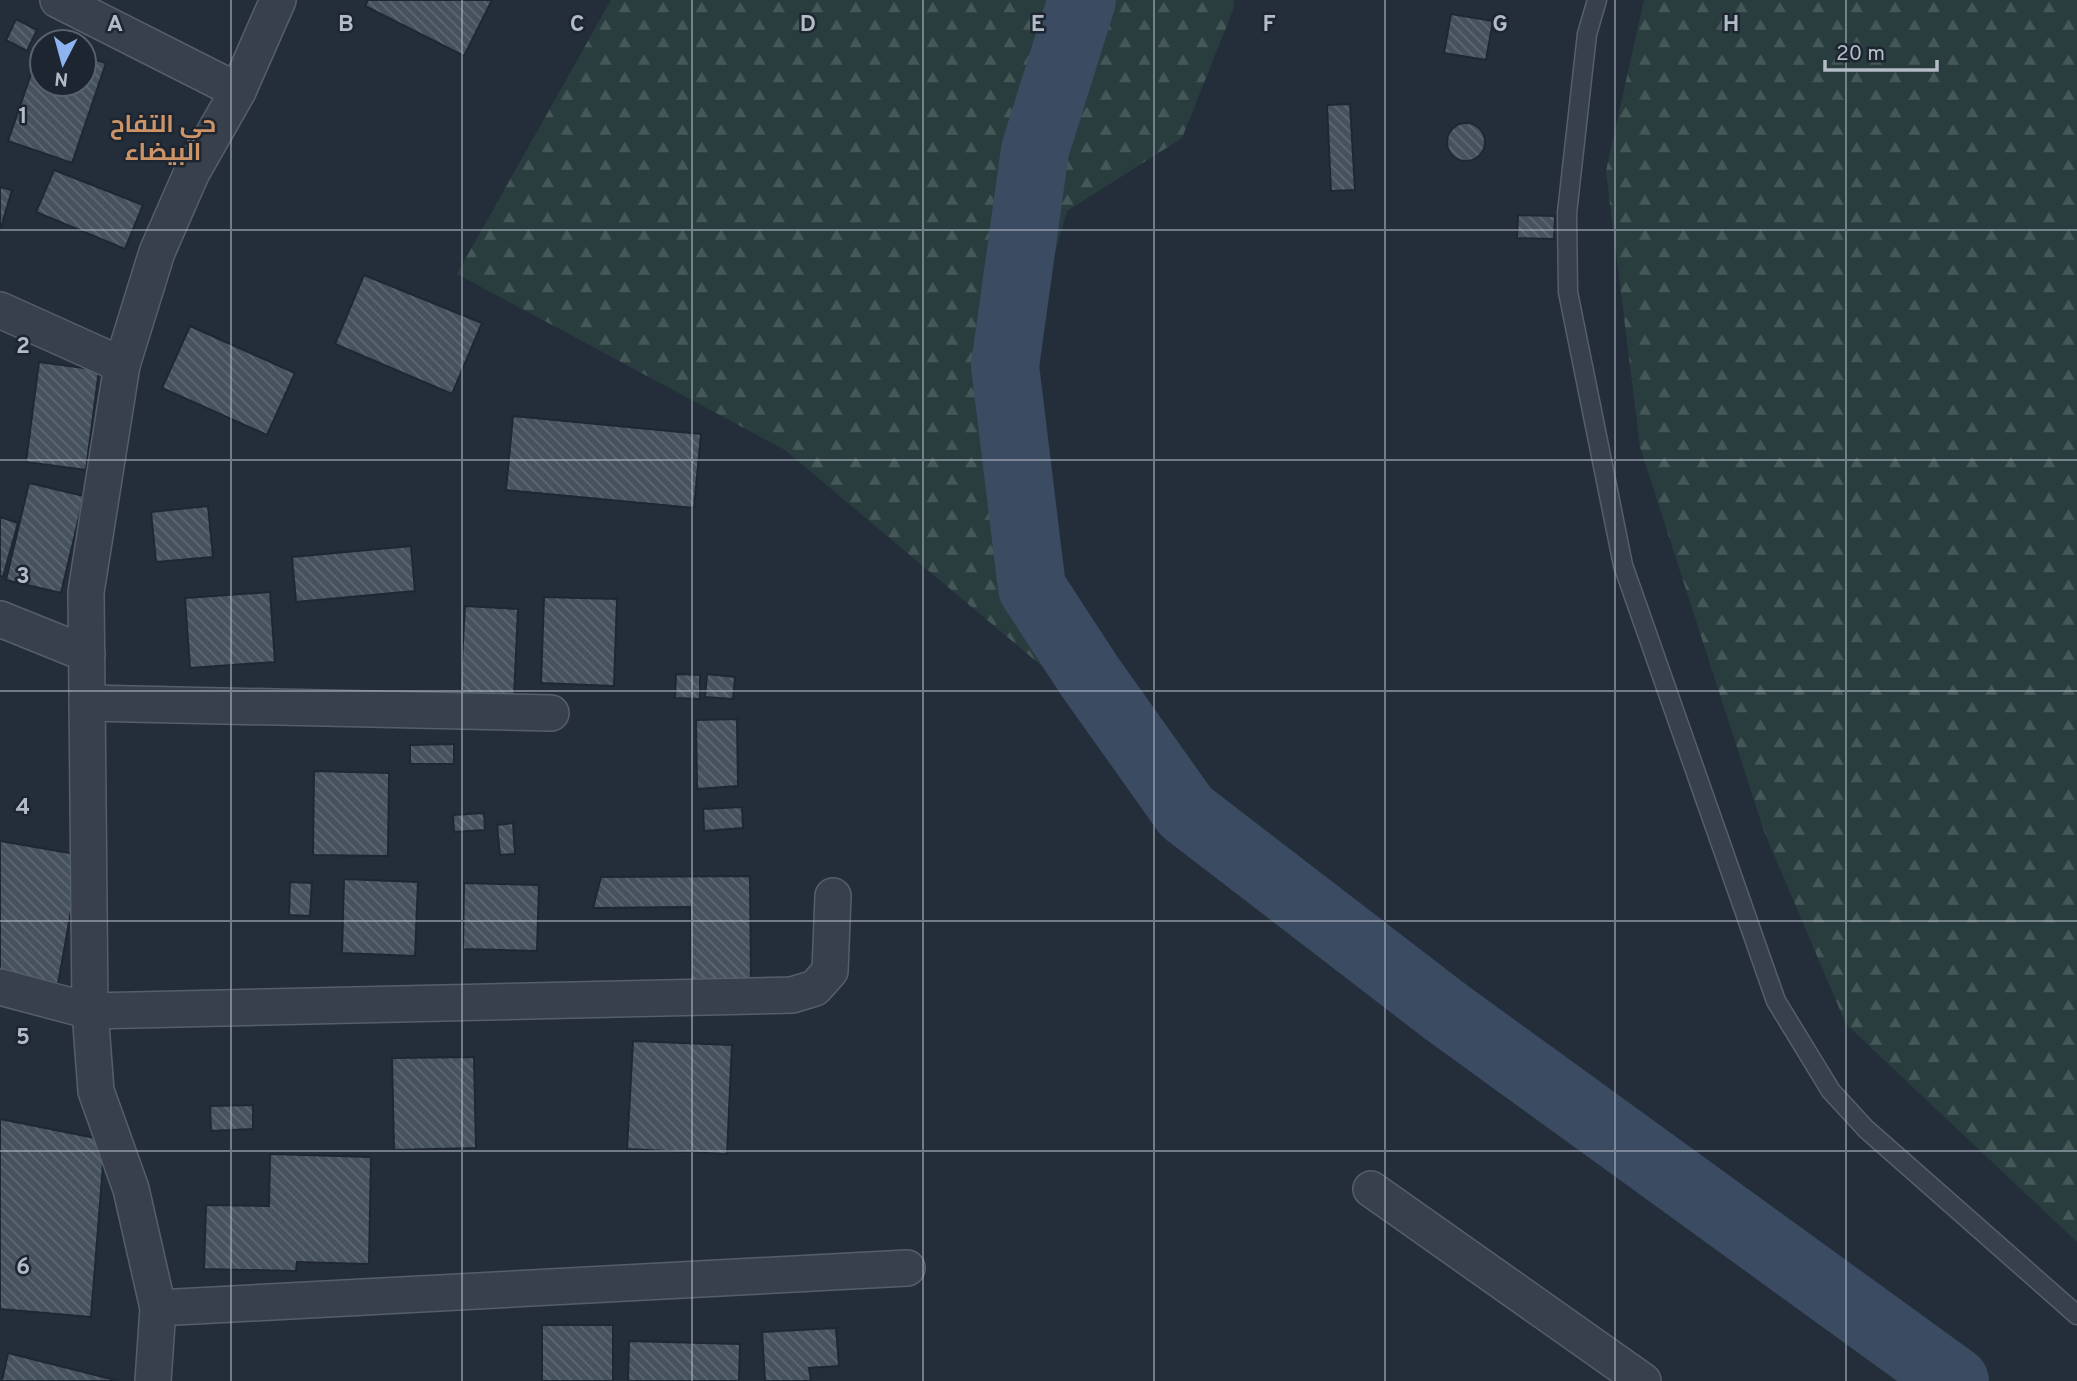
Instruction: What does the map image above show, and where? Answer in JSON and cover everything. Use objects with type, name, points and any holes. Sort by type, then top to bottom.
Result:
[{"type":"street","points":[[58,0],[238,91]]},
{"type":"street","points":[[153,1381],[158,1308],[131,1189],[96,1091],[90,1011],[86,592],[122,365],[157,252],[191,172],[238,91],[278,0]]},
{"type":"street","points":[[0,310],[122,365]]},
{"type":"street","points":[[0,619],[87,654]]},
{"type":"street","points":[[87,703],[551,713]]},
{"type":"street","points":[[0,987],[90,1011],[792,995],[815,988],[830,971],[834,896]]},
{"type":"street","points":[[1371,1189],[1643,1381]]},
{"type":"street","points":[[158,1308],[907,1268]]},
{"type":"lane","points":[[1597,0],[1587,34],[1567,213],[1571,306],[1623,565],[1776,1001],[1831,1091],[1876,1138],[2077,1315]]},
{"type":"green space","points":[[611,0],[1234,0],[1233,10],[1182,138],[1067,211],[1030,340],[1033,474],[1087,704],[785,450],[457,274]]},
{"type":"green space","points":[[1644,0],[2077,0],[2077,1242],[1846,1024],[1764,831],[1640,447],[1606,171]]},
{"type":"building","points":[[368,0],[492,0],[464,56],[365,6]]},
{"type":"building","points":[[1451,14],[1493,21],[1486,60],[1444,53]]},
{"type":"building","points":[[16,19],[33,28],[28,28],[27,51],[6,40]]},
{"type":"building","points":[[98,60],[106,63],[98,87]]},
{"type":"building","points":[[28,83],[28,98],[94,98],[72,163],[8,141]]},
{"type":"building","points":[[1350,104],[1355,190],[1331,191],[1327,105]]},
{"type":"building","points":[[1466,123],[1480,128],[1485,142],[1480,156],[1466,161],[1452,156],[1447,142],[1452,128]]},
{"type":"building","points":[[54,170],[143,205],[125,249],[36,212]]},
{"type":"building","points":[[0,187],[12,190],[0,231]]},
{"type":"building","points":[[1518,215],[1555,216],[1554,239],[1517,238]]},
{"type":"building","points":[[364,275],[482,323],[452,394],[335,344]]},
{"type":"building","points":[[190,326],[295,373],[267,435],[162,388]]},
{"type":"building","points":[[39,362],[99,370],[86,470],[26,462]]},
{"type":"building","points":[[513,416],[701,434],[694,508],[506,490]]},
{"type":"building","points":[[29,483],[84,496],[61,593],[6,580]]},
{"type":"building","points":[[208,506],[213,557],[156,562],[151,512]]},
{"type":"building","points":[[0,517],[18,523],[3,577],[0,576]]},
{"type":"building","points":[[411,546],[415,591],[296,602],[292,557]]},
{"type":"building","points":[[270,592],[275,662],[190,668],[185,598]]},
{"type":"building","points":[[544,597],[617,599],[614,686],[541,683]]},
{"type":"building","points":[[465,606],[518,609],[514,698],[460,695]]},
{"type":"building","points":[[676,674],[700,675],[700,699],[675,698]]},
{"type":"building","points":[[707,674],[735,677],[733,699],[705,697]]},
{"type":"building","points":[[737,719],[738,786],[697,789],[696,720]]},
{"type":"building","points":[[454,744],[454,764],[410,764],[410,745]]},
{"type":"building","points":[[314,771],[389,773],[388,856],[313,855]]},
{"type":"building","points":[[742,807],[743,828],[704,831],[703,809]]},
{"type":"building","points":[[484,813],[485,830],[454,832],[453,815]]},
{"type":"building","points":[[513,823],[515,854],[500,855],[497,825]]},
{"type":"building","points":[[0,841],[81,855],[58,984],[0,973]]},
{"type":"building","points":[[750,876],[751,982],[691,981],[690,907],[593,908],[601,877]]},
{"type":"building","points":[[344,879],[418,882],[415,956],[342,953]]},
{"type":"building","points":[[290,882],[312,883],[310,916],[289,915]]},
{"type":"building","points":[[464,883],[539,885],[537,951],[463,949]]},
{"type":"building","points":[[633,1041],[732,1045],[727,1154],[627,1149]]},
{"type":"building","points":[[474,1057],[476,1148],[394,1150],[392,1058]]},
{"type":"building","points":[[253,1105],[253,1129],[211,1131],[210,1106]]},
{"type":"building","points":[[0,1119],[105,1140],[91,1317],[0,1309]]},
{"type":"building","points":[[270,1154],[371,1157],[369,1264],[297,1262],[296,1271],[204,1269],[206,1205],[269,1206]]},
{"type":"building","points":[[542,1325],[613,1325],[613,1381],[542,1381]]},
{"type":"building","points":[[836,1328],[839,1366],[809,1368],[811,1381],[765,1381],[762,1332]]},
{"type":"building","points":[[629,1341],[740,1344],[739,1381],[628,1381]]},
{"type":"building","points":[[8,1353],[119,1381],[2,1381]]},
{"type":"waterway","points":[[1082,0],[1035,150],[1005,366],[1032,588],[1090,677],[1186,812],[1446,1012],[1955,1381]]},
{"type":"district","name":"حي التفاح البيضاء","points":[[163,138]]}]
